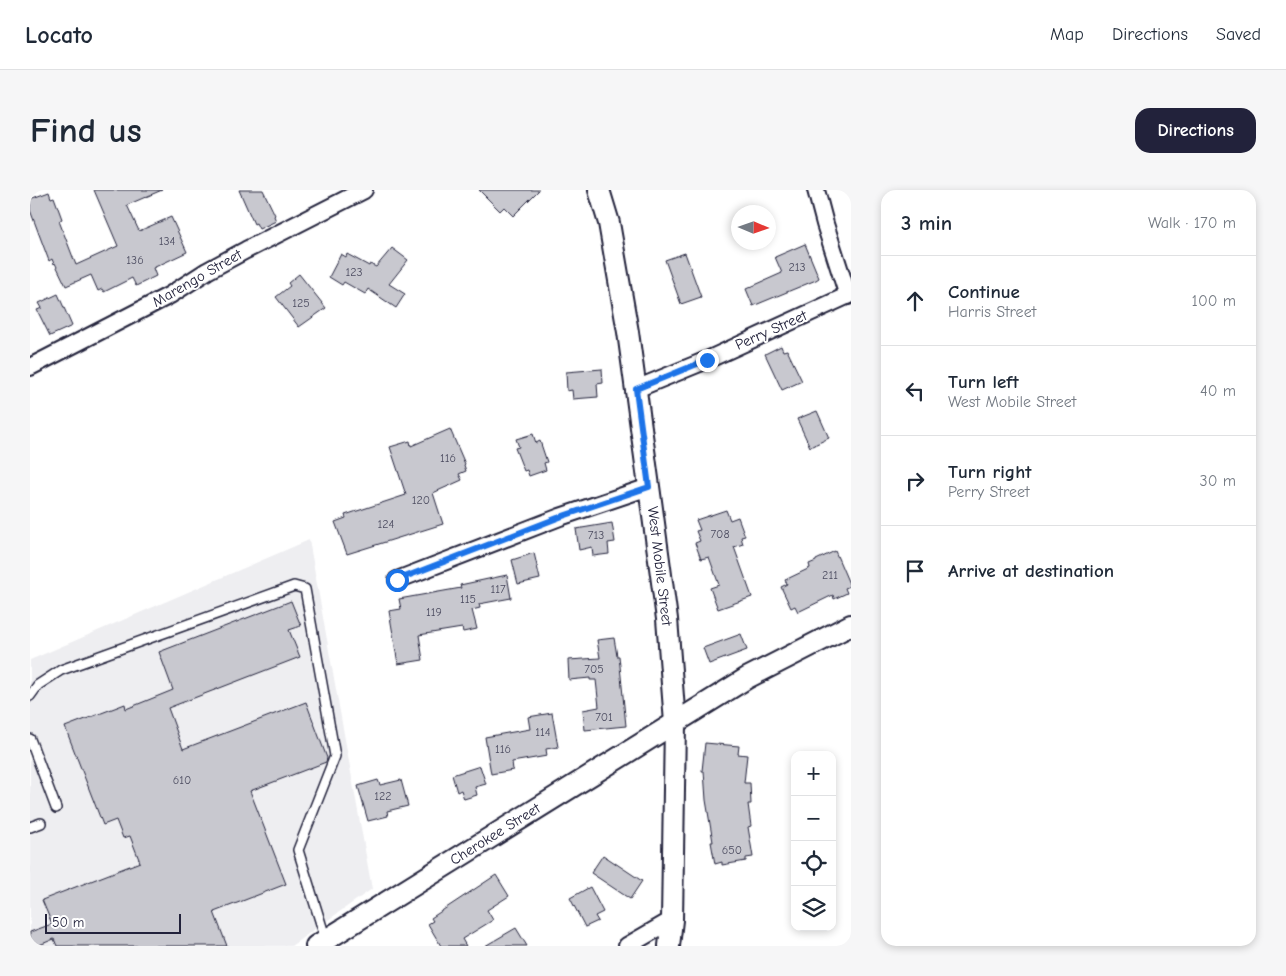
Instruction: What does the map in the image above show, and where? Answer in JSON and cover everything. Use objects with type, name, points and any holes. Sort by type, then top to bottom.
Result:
[{"type":"street","name":"Marengo Street","points":[[30,367],[170,295],[207,271],[246,250],[364,190]]},
{"type":"street","name":"West Mobile Street","points":[[599,190],[609,223],[628,332],[667,619],[675,723],[672,920],[669,946]]},
{"type":"street","points":[[816,190],[825,224],[850,295]]},
{"type":"street","name":"Perry Street","points":[[636,389],[716,356],[850,295]]},
{"type":"street","points":[[397,580],[560,517],[649,487]]},
{"type":"street","name":"Cherokee Street","points":[[321,943],[746,678],[851,624]]},
{"type":"street","points":[[627,946],[672,920]]},
{"type":"lane","points":[[30,696],[38,685],[61,670],[294,586],[305,589],[335,756],[298,850],[321,943]]},
{"type":"lane","points":[[30,738],[56,808]]},
{"type":"lane","points":[[30,827],[42,823]]},
{"type":"shaded area","points":[[309,540],[372,889],[291,946],[30,946],[30,660]]},
{"type":"building","points":[[94,190],[162,190],[127,205],[139,231],[171,217],[187,252],[153,268],[156,276],[136,286],[132,278],[104,292],[102,289],[98,291],[91,275],[66,286],[55,263],[52,259],[49,261],[30,210],[30,199],[49,192],[51,198],[54,197],[62,219],[59,221],[76,265],[118,246]]},
{"type":"building","points":[[239,190],[263,190],[276,221],[259,229],[256,223],[254,224]]},
{"type":"building","points":[[479,190],[539,190],[513,216],[504,207],[500,211]]},
{"type":"building","points":[[805,244],[819,278],[753,306],[746,289],[782,273],[775,257]]},
{"type":"building","points":[[392,248],[408,260],[389,284],[405,294],[396,308],[368,289],[365,294],[344,282],[342,285],[329,277],[341,254],[346,257],[347,254],[369,266],[370,264],[376,267]]},
{"type":"building","points":[[685,253],[701,297],[681,304],[665,260]]},
{"type":"building","points":[[299,274],[326,308],[299,327],[276,297],[290,286],[288,283]]},
{"type":"building","points":[[58,294],[72,326],[50,336],[37,310],[42,308],[39,303]]},
{"type":"building","points":[[781,346],[783,351],[787,350],[802,381],[782,390],[765,354]]},
{"type":"building","points":[[602,369],[603,383],[597,384],[598,397],[573,399],[572,390],[567,391],[566,372]]},
{"type":"building","points":[[817,411],[829,438],[810,447],[797,419]]},
{"type":"building","points":[[450,429],[465,464],[466,471],[459,474],[462,480],[433,493],[443,524],[347,554],[335,522],[346,518],[345,515],[406,495],[390,447],[410,441],[411,446]]},
{"type":"building","points":[[533,434],[536,443],[540,441],[547,462],[544,463],[546,470],[529,476],[527,470],[524,471],[515,448],[519,447],[516,439]]},
{"type":"building","points":[[726,510],[730,520],[738,517],[745,536],[741,537],[743,544],[734,547],[752,597],[718,609],[710,588],[719,585],[709,557],[701,559],[695,543],[700,541],[696,531],[700,530],[696,520]]},
{"type":"building","points":[[612,523],[615,542],[608,543],[609,554],[593,556],[592,547],[579,550],[576,529]]},
{"type":"building","points":[[835,551],[850,586],[845,588],[847,593],[834,599],[833,595],[798,612],[795,606],[791,608],[781,587],[787,584],[785,580],[810,568],[809,564]]},
{"type":"building","points":[[534,553],[540,579],[518,584],[512,560]]},
{"type":"building","points":[[507,575],[511,598],[479,604],[480,608],[472,610],[477,629],[463,632],[462,628],[419,635],[423,660],[398,664],[389,611],[401,609],[399,599],[461,588],[460,585]]},
{"type":"building","points":[[291,601],[301,626],[289,630],[300,657],[168,708],[183,749],[306,702],[327,758],[326,762],[250,791],[286,884],[214,912],[227,946],[57,946],[54,939],[37,946],[30,946],[30,932],[52,924],[42,900],[140,862],[130,836],[123,838],[116,820],[103,825],[65,727],[125,704],[126,709],[173,690],[159,652]]},
{"type":"building","points":[[741,634],[747,650],[709,664],[703,648]]},
{"type":"building","points":[[614,638],[617,656],[619,656],[626,726],[585,730],[583,710],[599,707],[596,680],[590,680],[590,678],[569,680],[568,660],[600,658],[597,640]]},
{"type":"building","points":[[552,713],[558,747],[546,749],[547,756],[512,762],[513,770],[491,774],[485,737],[530,729],[528,717]]},
{"type":"building","points":[[705,743],[739,746],[738,754],[747,755],[744,783],[750,783],[751,804],[748,804],[751,826],[748,827],[753,857],[746,858],[746,861],[722,865],[722,862],[715,864],[704,771],[702,771]]},
{"type":"building","points":[[480,766],[486,784],[475,787],[477,795],[464,799],[461,790],[457,792],[452,775]]},
{"type":"building","points":[[378,780],[380,785],[401,780],[408,806],[387,811],[388,816],[368,821],[358,786]]},
{"type":"building","points":[[603,855],[642,881],[630,899],[591,873]]},
{"type":"building","points":[[496,875],[509,896],[487,910],[493,920],[462,939],[466,946],[441,946],[428,924],[433,921],[431,918]]},
{"type":"building","points":[[590,887],[603,912],[595,916],[598,921],[585,927],[570,898]]},
{"type":"building","points":[[516,928],[527,946],[485,946]]},
{"type":"route","points":[[397,580],[560,517],[649,487],[636,389],[707,360]]}]
